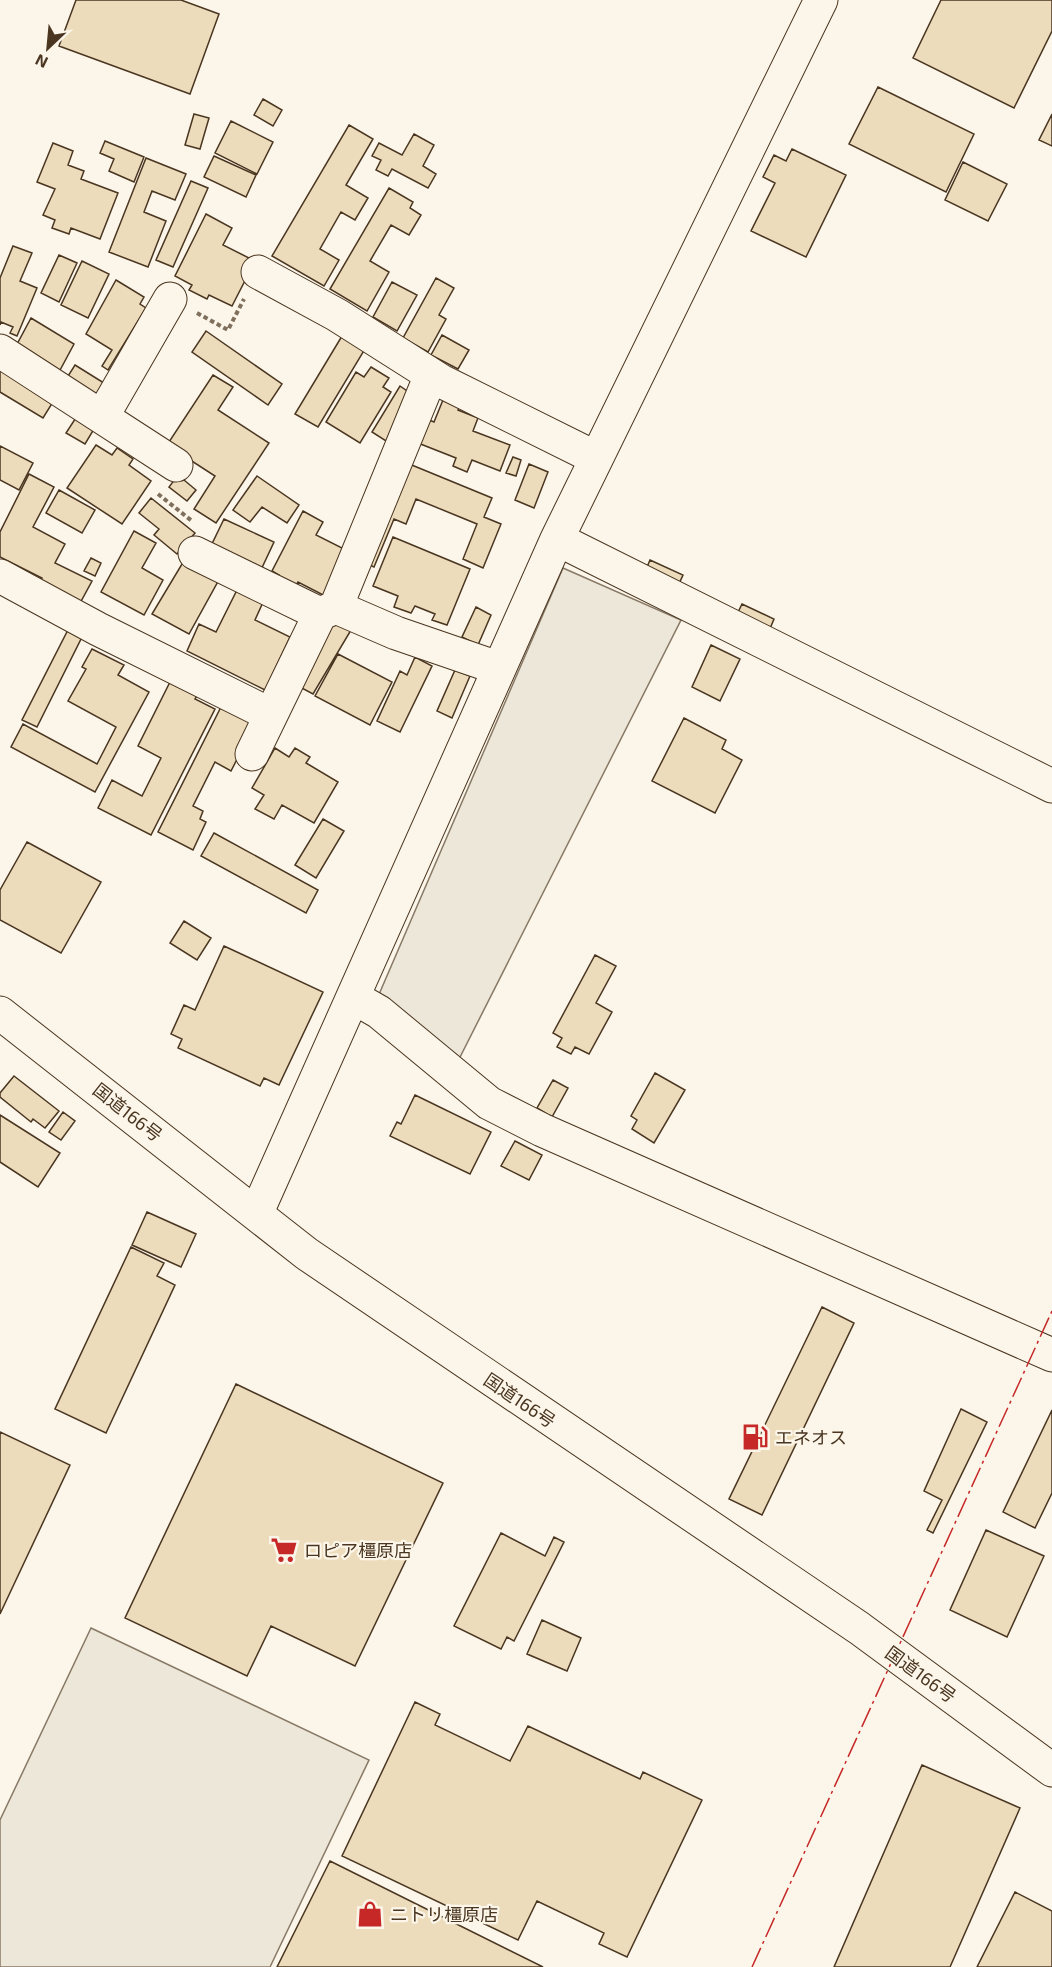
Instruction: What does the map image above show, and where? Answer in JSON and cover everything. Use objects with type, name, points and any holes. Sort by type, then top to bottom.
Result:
[{"type":"main road","points":[[257,1212],[557,539],[821,0]]},
{"type":"main road","points":[[258,272],[337,315],[431,375],[597,458]]},
{"type":"main road","points":[[102,417],[170,298]]},
{"type":"main road","points":[[0,351],[176,465]]},
{"type":"main road","points":[[252,754],[328,610],[431,375]]},
{"type":"main road","points":[[557,539],[1052,786]]},
{"type":"main road","points":[[195,552],[328,610],[498,668]]},
{"type":"main road","points":[[0,576],[98,629],[271,715]]},
{"type":"main road","points":[[353,997],[379,1012],[489,1103],[542,1130],[1052,1355]]},
{"type":"main road","name":"国道166号","points":[[0,1013],[257,1212],[307,1254],[859,1628],[1052,1770]]},
{"type":"path","points":[[170,298],[228,330],[258,272]]},
{"type":"path","points":[[176,465],[156,492],[208,535],[195,552]]},
{"type":"shaded area","points":[[563,568],[681,620],[455,1067],[377,999]]},
{"type":"shaded area","points":[[91,1628],[369,1760],[270,1967],[0,1967],[0,1820]]},
{"type":"building","points":[[76,0],[181,0],[219,14],[190,94],[59,46]]},
{"type":"building","points":[[941,0],[1052,0],[1052,31],[1014,108],[913,58]]},
{"type":"building","points":[[878,87],[974,134],[946,192],[849,144]]},
{"type":"building","points":[[263,99],[282,110],[273,126],[254,115]]},
{"type":"building","points":[[194,114],[209,118],[200,149],[185,145]]},
{"type":"building","points":[[1052,114],[1052,146],[1039,140]]},
{"type":"building","points":[[231,121],[273,142],[257,174],[215,153]]},
{"type":"building","points":[[349,125],[373,139],[346,185],[368,198],[355,220],[341,212],[320,249],[339,260],[324,286],[272,256]]},
{"type":"building","points":[[414,134],[434,145],[423,166],[436,174],[428,188],[392,169],[388,176],[376,170],[381,160],[372,156],[379,143],[402,155]]},
{"type":"building","points":[[105,141],[144,157],[134,182],[109,171],[114,159],[100,153]]},
{"type":"building","points":[[53,143],[73,151],[68,165],[84,171],[81,179],[118,193],[100,239],[71,228],[69,234],[52,228],[55,220],[43,215],[55,189],[37,182]]},
{"type":"building","points":[[792,149],[846,175],[806,257],[751,231],[775,183],[763,177],[774,155],[786,161]]},
{"type":"building","points":[[214,156],[256,175],[246,197],[204,177]]},
{"type":"building","points":[[146,158],[186,174],[175,200],[152,191],[144,212],[166,221],[148,267],[109,252]]},
{"type":"building","points":[[963,162],[1007,184],[988,221],[945,200]]},
{"type":"building","points":[[191,181],[208,188],[173,267],[156,260]]},
{"type":"building","points":[[389,188],[413,202],[410,208],[421,215],[409,235],[391,225],[370,261],[389,272],[367,311],[330,289]]},
{"type":"building","points":[[206,214],[232,228],[223,245],[255,261],[232,306],[209,295],[207,299],[189,290],[192,285],[175,276]]},
{"type":"building","points":[[13,246],[32,253],[20,281],[37,288],[17,336],[10,333],[13,327],[1,322],[0,325],[0,278]]},
{"type":"building","points":[[59,255],[77,263],[59,302],[41,293]]},
{"type":"building","points":[[82,261],[109,274],[88,318],[61,305]]},
{"type":"building","points":[[436,278],[454,288],[439,315],[446,319],[428,352],[403,338]]},
{"type":"building","points":[[116,280],[144,297],[140,304],[146,308],[108,370],[102,366],[112,350],[86,334]]},
{"type":"building","points":[[392,282],[417,295],[397,331],[373,317]]},
{"type":"building","points":[[31,318],[74,344],[59,372],[15,348]]},
{"type":"building","points":[[206,331],[282,384],[268,405],[192,352]]},
{"type":"building","points":[[345,331],[365,349],[318,427],[295,414]]},
{"type":"building","points":[[442,335],[469,350],[458,369],[431,355]]},
{"type":"building","points":[[0,362],[56,397],[43,418],[0,392]]},
{"type":"building","points":[[75,365],[112,388],[100,407],[63,384]]},
{"type":"building","points":[[371,367],[389,378],[383,387],[391,392],[360,443],[326,422],[356,372],[364,377]]},
{"type":"building","points":[[213,375],[233,387],[218,410],[269,443],[216,523],[194,509],[215,476],[167,445]]},
{"type":"building","points":[[400,386],[410,393],[386,441],[372,432]]},
{"type":"building","points":[[443,400],[460,406],[458,410],[478,418],[473,431],[510,445],[500,471],[472,460],[467,472],[453,466],[456,458],[418,443],[427,419],[434,422]]},
{"type":"building","points":[[79,413],[97,424],[85,444],[66,433]]},
{"type":"building","points":[[96,445],[112,455],[117,448],[133,459],[129,465],[151,481],[122,524],[67,488]]},
{"type":"building","points":[[0,446],[33,463],[19,490],[0,480]]},
{"type":"building","points":[[513,457],[521,460],[516,476],[506,473]]},
{"type":"building","points":[[402,461],[492,498],[484,517],[501,524],[483,568],[463,559],[477,524],[416,499],[406,524],[394,519],[374,567],[361,561]]},
{"type":"building","points":[[529,464],[548,472],[534,508],[515,500]]},
{"type":"building","points":[[29,474],[54,487],[33,527],[65,544],[55,563],[92,581],[79,605],[38,584],[42,578],[0,557],[0,532]]},
{"type":"building","points":[[178,475],[196,490],[187,501],[169,487]]},
{"type":"building","points":[[257,476],[299,505],[287,523],[262,507],[250,522],[233,510]]},
{"type":"building","points":[[59,490],[95,510],[82,533],[46,513]]},
{"type":"building","points":[[151,498],[195,533],[177,554],[154,535],[159,529],[139,513]]},
{"type":"building","points":[[303,511],[323,522],[316,535],[350,552],[327,597],[298,582],[295,587],[277,578],[279,575],[272,571]]},
{"type":"building","points":[[224,519],[274,542],[259,574],[209,550]]},
{"type":"building","points":[[134,531],[156,543],[142,568],[163,580],[144,615],[101,592]]},
{"type":"building","points":[[393,537],[470,569],[447,625],[432,620],[435,614],[415,606],[411,613],[394,607],[398,596],[373,586]]},
{"type":"building","points":[[91,558],[101,563],[95,576],[84,571]]},
{"type":"building","points":[[185,559],[221,576],[189,634],[152,614]]},
{"type":"building","points":[[650,560],[683,575],[677,588],[644,574]]},
{"type":"building","points":[[238,588],[264,600],[255,620],[290,637],[265,690],[187,651],[199,624],[216,632]]},
{"type":"building","points":[[742,604],[774,619],[766,638],[733,623]]},
{"type":"building","points":[[476,607],[491,615],[478,645],[462,637]]},
{"type":"building","points":[[332,613],[354,625],[313,694],[296,685]]},
{"type":"building","points":[[72,622],[86,629],[37,727],[22,720]]},
{"type":"building","points":[[711,645],[740,659],[720,701],[692,687]]},
{"type":"building","points":[[92,649],[124,665],[118,675],[149,692],[95,792],[11,747],[23,724],[97,764],[116,727],[68,701],[86,669],[82,667]]},
{"type":"building","points":[[338,654],[392,682],[370,725],[315,696]]},
{"type":"building","points":[[415,657],[432,666],[400,732],[377,721],[400,671],[407,675]]},
{"type":"building","points":[[455,670],[470,676],[452,718],[437,711]]},
{"type":"building","points":[[171,680],[198,694],[195,699],[215,709],[151,835],[98,808],[112,780],[142,796],[161,758],[138,746]]},
{"type":"building","points":[[222,705],[256,722],[231,771],[215,762],[193,806],[203,811],[200,819],[206,822],[193,850],[158,832]]},
{"type":"building","points":[[684,718],[726,740],[722,749],[742,760],[715,813],[652,781]]},
{"type":"building","points":[[275,748],[289,757],[295,748],[310,757],[306,763],[338,782],[314,823],[282,805],[274,819],[255,809],[264,795],[252,788]]},
{"type":"building","points":[[323,819],[344,831],[316,878],[295,865]]},
{"type":"building","points":[[214,833],[318,890],[306,913],[201,856]]},
{"type":"building","points":[[27,842],[101,882],[61,953],[0,920],[0,890]]},
{"type":"building","points":[[184,921],[211,938],[197,960],[170,943]]},
{"type":"building","points":[[224,946],[323,992],[279,1085],[264,1078],[260,1086],[178,1048],[182,1039],[171,1034],[184,1005],[195,1010]]},
{"type":"building","points":[[595,955],[616,966],[596,1003],[612,1012],[589,1054],[575,1047],[571,1054],[557,1047],[562,1038],[553,1033]]},
{"type":"building","points":[[655,1073],[685,1090],[654,1143],[632,1129],[637,1120],[631,1116]]},
{"type":"building","points":[[14,1076],[59,1111],[45,1128],[33,1119],[31,1122],[0,1097],[0,1093]]},
{"type":"building","points":[[553,1080],[568,1088],[552,1117],[537,1108]]},
{"type":"building","points":[[415,1095],[491,1132],[470,1174],[390,1136],[397,1122],[401,1124]]},
{"type":"building","points":[[63,1112],[75,1121],[61,1140],[49,1132]]},
{"type":"building","points":[[0,1115],[60,1153],[38,1187],[0,1162]]},
{"type":"building","points":[[515,1141],[542,1155],[529,1180],[501,1166]]},
{"type":"building","points":[[147,1212],[196,1234],[181,1267],[132,1245]]},
{"type":"building","points":[[131,1247],[164,1263],[157,1276],[175,1285],[106,1433],[55,1409]]},
{"type":"building","points":[[822,1307],[854,1323],[762,1515],[729,1499]]},
{"type":"building","name":"ロピア橿原店","points":[[236,1384],[443,1483],[355,1666],[271,1626],[247,1676],[125,1618]]},
{"type":"building","points":[[961,1409],[987,1422],[933,1533],[927,1530],[942,1500],[924,1491]]},
{"type":"building","points":[[1052,1410],[1052,1493],[1035,1528],[1003,1512]]},
{"type":"building","points":[[0,1432],[70,1465],[0,1614]]},
{"type":"building","points":[[986,1530],[1044,1556],[1007,1637],[950,1610]]},
{"type":"building","points":[[501,1533],[545,1556],[554,1537],[564,1542],[514,1641],[507,1637],[501,1649],[454,1626]]},
{"type":"building","points":[[542,1620],[581,1638],[567,1671],[527,1654]]},
{"type":"building","points":[[415,1702],[440,1714],[435,1725],[510,1761],[528,1726],[640,1779],[643,1772],[702,1800],[627,1957],[599,1944],[604,1933],[537,1901],[518,1940],[342,1856]]},
{"type":"building","points":[[922,1765],[1020,1808],[950,1967],[834,1967]]},
{"type":"building","name":"ニトリ橿原店","points":[[330,1861],[543,1967],[277,1967]]},
{"type":"building","points":[[1015,1892],[1052,1911],[1052,1967],[977,1967]]},
{"type":"power","points":[[752,1967],[1052,1311]]},
{"type":"place","name":"エネオス","points":[[755,1437]]},
{"type":"place","name":"ロピア橿原店","points":[[284,1550]]},
{"type":"place","name":"ニトリ橿原店","points":[[370,1914]]}]
